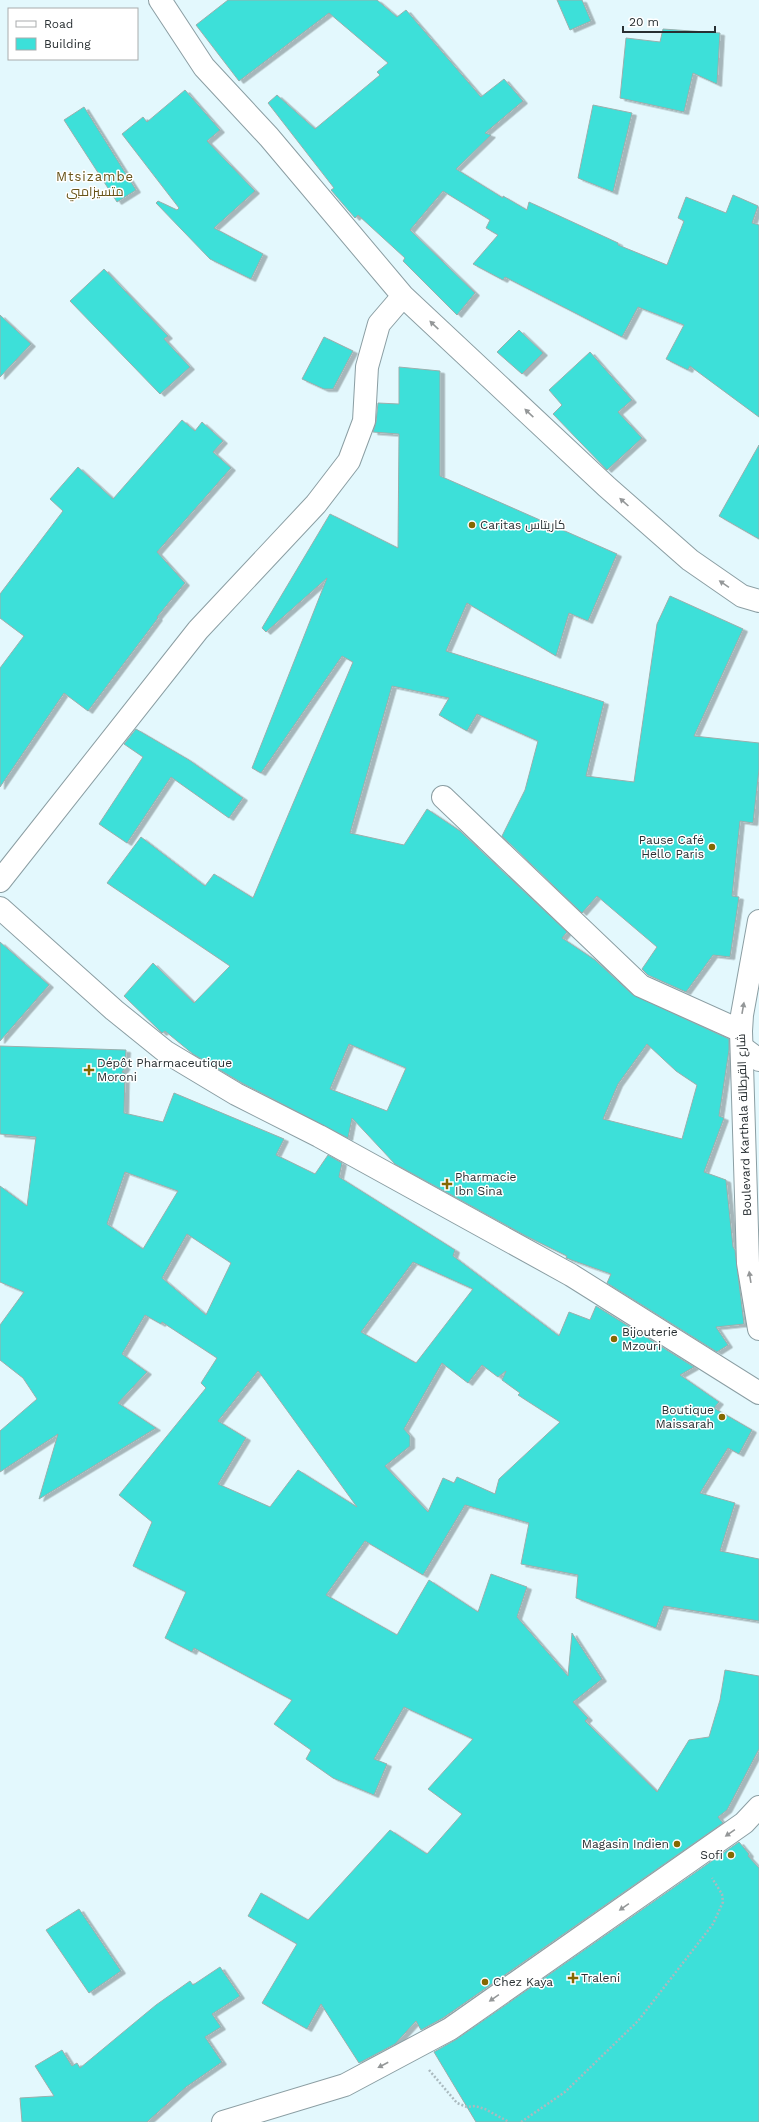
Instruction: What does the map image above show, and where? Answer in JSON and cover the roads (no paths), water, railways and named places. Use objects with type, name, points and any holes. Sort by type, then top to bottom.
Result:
[{"type":"street","points":[[160,0],[204,67],[270,137],[403,296],[607,486],[690,560],[742,596],[759,601]]},
{"type":"street","points":[[0,881],[198,630],[316,504],[349,461],[364,421],[367,367],[379,324],[403,296]]},
{"type":"street","points":[[443,797],[641,986],[748,1046]]},
{"type":"street","points":[[0,908],[114,1010],[166,1052],[236,1094],[326,1140],[571,1275],[759,1393]]},
{"type":"street","name":"Boulevard Karthala شارع القرطالة","points":[[759,921],[742,1015],[748,1046],[748,1263],[759,1329]]},
{"type":"street","points":[[222,2122],[345,2085],[450,2029],[744,1823],[759,1807]]},
{"type":"place","name":"Caritas كاريتاس","points":[[472,525]]},
{"type":"place","name":"Pause Café Hello Paris","points":[[712,847]]},
{"type":"place","name":"Dépôt Pharmaceutique Moroni","points":[[89,1070]]},
{"type":"place","name":"Pharmacie Ibn Sina","points":[[447,1184]]},
{"type":"place","name":"Bijouterie Mzouri","points":[[614,1339]]},
{"type":"place","name":"Boutique Maissarah","points":[[722,1417]]},
{"type":"place","name":"Magasin Indien","points":[[677,1844]]},
{"type":"place","name":"Sofi","points":[[731,1855]]},
{"type":"place","name":"Traleni","points":[[573,1978]]},
{"type":"place","name":"Chez Kaya","points":[[485,1982]]},
{"type":"district","name":"Mtsizambe متسيزامبي","points":[[95,184]]}]
